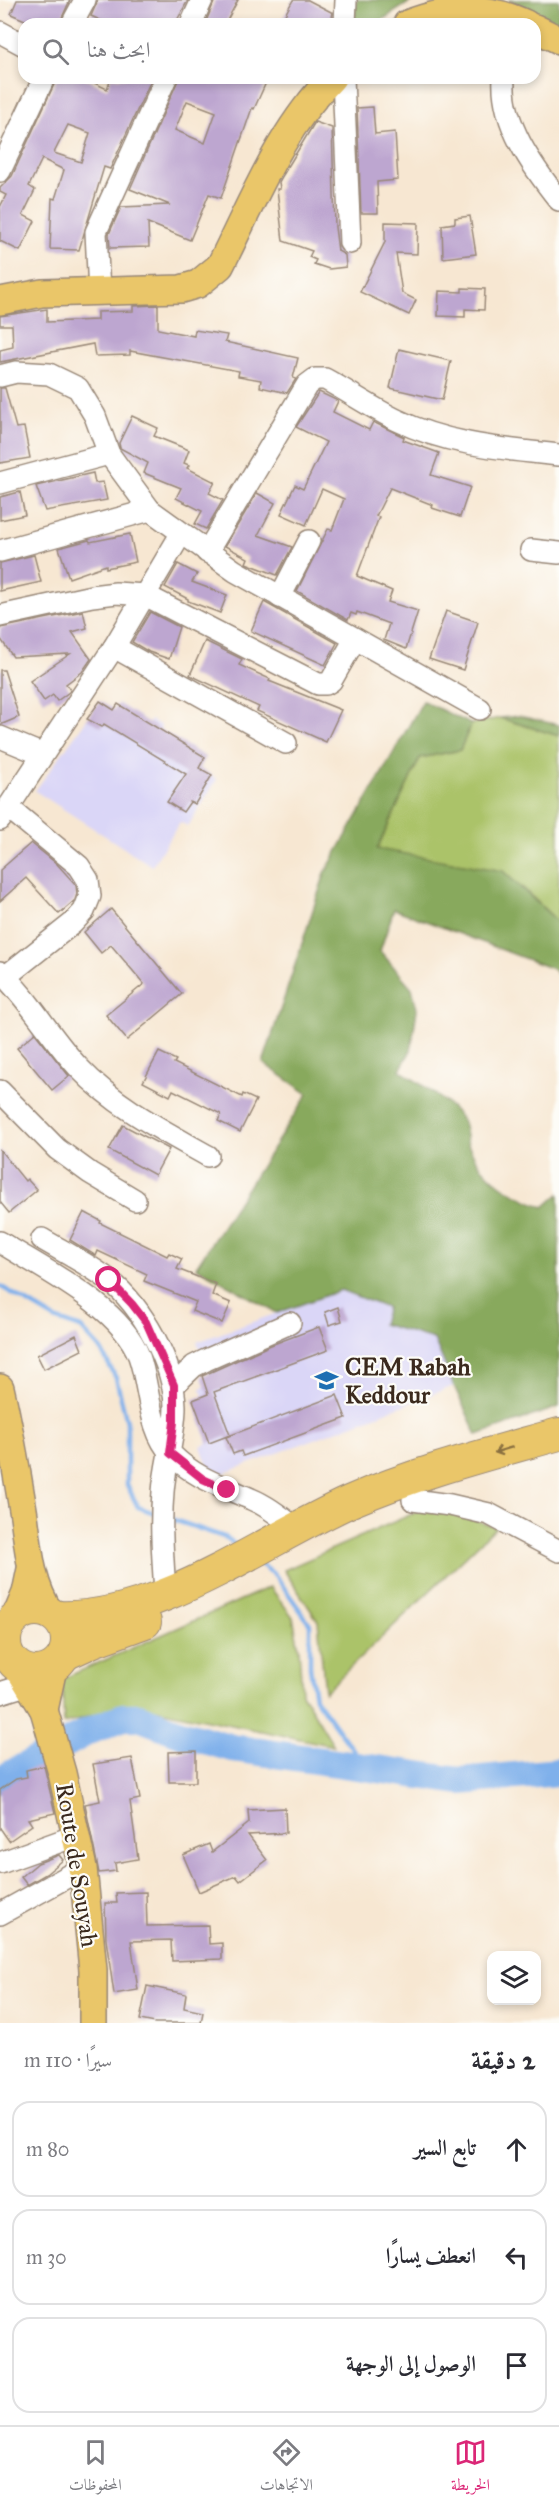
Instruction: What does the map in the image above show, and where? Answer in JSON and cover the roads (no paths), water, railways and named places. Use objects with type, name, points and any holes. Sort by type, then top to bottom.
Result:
[{"type":"highway","points":[[22,1649],[83,1645],[174,1610],[225,1576],[370,1494],[422,1475],[559,1434]]},
{"type":"highway","points":[[286,1542],[350,1524],[413,1500],[559,1455]]},
{"type":"highway","points":[[22,1649],[32,1610],[53,1615],[102,1614],[225,1576]]},
{"type":"highway","points":[[22,1649],[68,1638],[62,1623],[53,1615]]},
{"type":"main road","points":[[423,18],[465,9],[500,18]]},
{"type":"main road","points":[[541,31],[559,40]]},
{"type":"main road","points":[[0,301],[30,294],[181,289],[198,284],[209,277],[220,266],[285,136],[316,93],[326,84]]},
{"type":"main road","name":"Route de Souyah","points":[[0,1388],[18,1478],[31,1568],[38,1591],[53,1615]]},
{"type":"main road","name":"Route de Souyah","points":[[31,1568],[26,1593],[22,1649],[53,1739],[83,1868],[93,1970],[93,2023]]},
{"type":"street","points":[[75,18],[85,0]]},
{"type":"street","points":[[194,18],[202,0]]},
{"type":"street","points":[[345,18],[346,0]]},
{"type":"street","points":[[0,32],[18,42]]},
{"type":"street","points":[[0,171],[41,84]]},
{"type":"street","points":[[99,292],[96,231],[163,84]]},
{"type":"street","points":[[343,84],[350,243]]},
{"type":"street","points":[[504,84],[507,107],[522,146],[539,175],[559,200]]},
{"type":"street","points":[[0,376],[16,372],[49,374],[78,388],[95,416],[109,454],[150,510],[207,552],[280,597],[480,709]]},
{"type":"street","points":[[207,552],[307,385],[315,380],[325,379],[398,421],[433,435],[469,443],[559,455]]},
{"type":"street","points":[[0,483],[109,454]]},
{"type":"street","points":[[0,551],[150,510]]},
{"type":"street","points":[[181,534],[114,647],[41,754],[5,814],[79,866],[88,879],[90,896],[84,911],[73,923],[3,974],[78,1067],[95,1083],[134,1115],[208,1156]]},
{"type":"street","points":[[280,597],[309,541]]},
{"type":"street","points":[[531,550],[559,553]]},
{"type":"street","points":[[0,616],[92,596],[116,593],[145,595],[318,684],[331,681],[355,639]]},
{"type":"street","points":[[114,647],[286,743]]},
{"type":"street","points":[[0,737],[41,754]]},
{"type":"street","points":[[0,1091],[57,1149],[90,1173],[135,1200]]},
{"type":"street","points":[[22,1256],[49,1232],[109,1280],[132,1304],[146,1322],[159,1348],[174,1385],[174,1422],[163,1489],[161,1527],[165,1593]]},
{"type":"street","points":[[0,1242],[96,1304],[125,1331],[139,1358],[149,1402],[162,1440],[170,1453],[203,1479],[268,1508],[286,1542]]},
{"type":"street","points":[[174,1385],[194,1366],[290,1323]]},
{"type":"street","points":[[413,1500],[469,1508],[489,1514],[559,1551]]},
{"type":"street","points":[[0,1693],[22,1649]]},
{"type":"street","points":[[0,1863],[75,1836]]},
{"type":"street","points":[[0,1914],[83,1868]]},
{"type":"waterway","points":[[0,1286],[55,1319],[81,1328],[101,1350],[116,1378],[127,1422],[127,1485],[138,1507],[157,1514]]},
{"type":"waterway","points":[[168,1518],[227,1538],[237,1546]]},
{"type":"waterway","points":[[258,1562],[275,1575],[310,1624],[310,1667],[315,1698],[366,1768]]},
{"type":"waterway","points":[[0,1780],[87,1732],[123,1717],[139,1717],[180,1733],[232,1748],[460,1781],[559,1772]]},
{"type":"place","name":"CEM Rabah Keddour","points":[[327,1381]]}]
